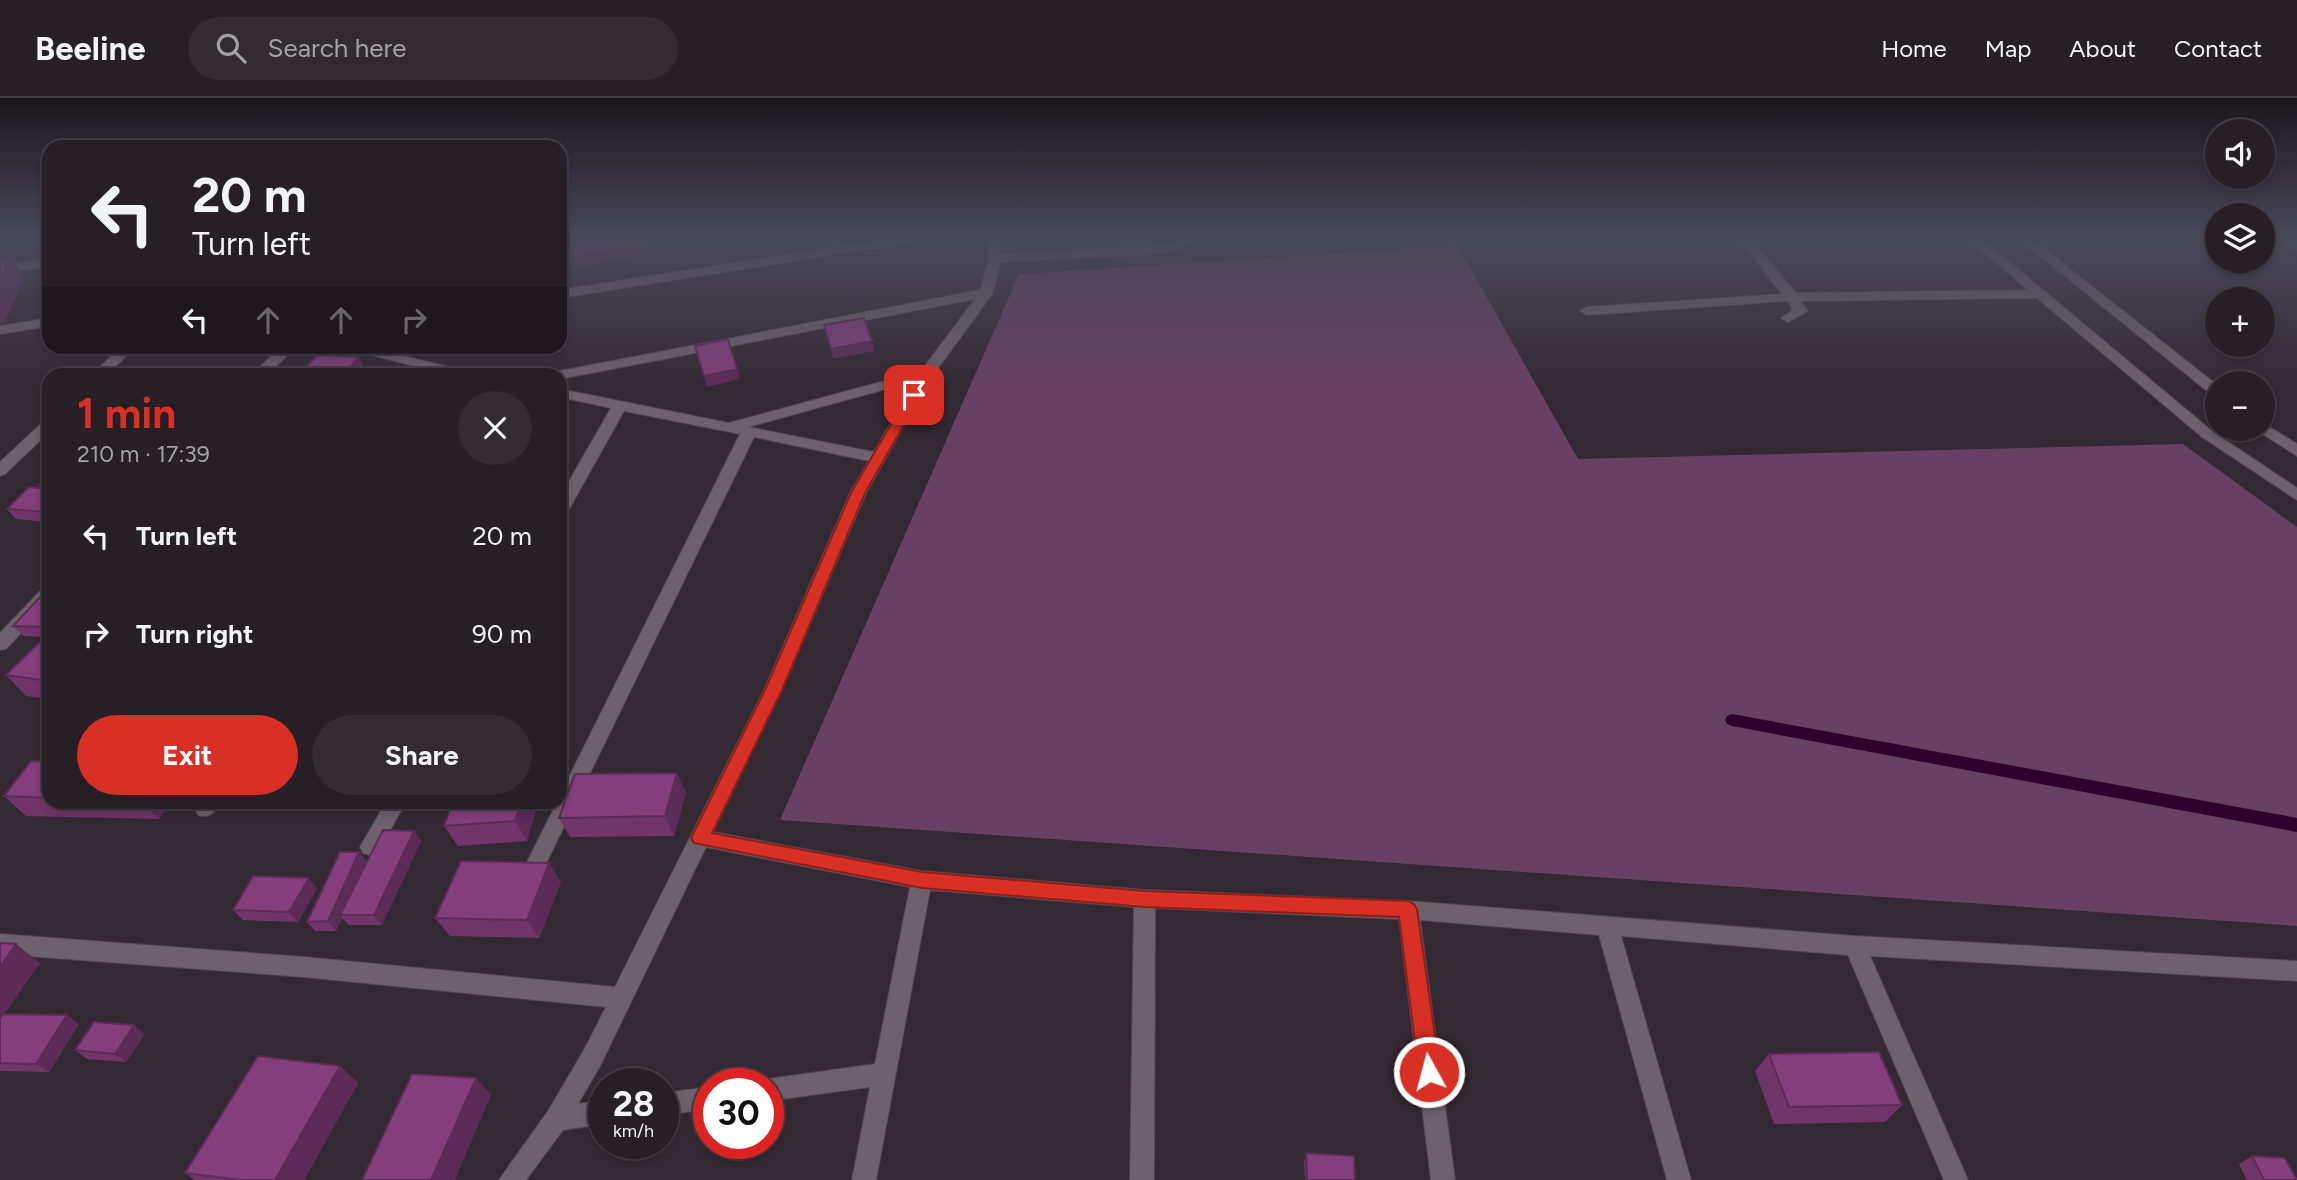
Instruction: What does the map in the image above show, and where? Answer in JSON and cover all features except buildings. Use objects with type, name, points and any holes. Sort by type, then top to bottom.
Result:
[{"type":"street","points":[[567,293],[588,289]]},
{"type":"street","points":[[1786,289],[1801,311],[1788,318]]},
{"type":"street","points":[[2036,289],[2207,433],[2297,495]]},
{"type":"street","points":[[2089,289],[2205,382]]},
{"type":"street","points":[[511,1180],[556,1119],[592,1058],[773,690],[858,493],[926,374],[986,292]]},
{"type":"street","points":[[567,374],[986,292]]},
{"type":"street","points":[[1587,311],[1792,297],[2041,294]]},
{"type":"street","points":[[0,330],[42,323]]},
{"type":"street","points":[[0,346],[23,327]]},
{"type":"street","points":[[106,368],[121,354]]},
{"type":"street","points":[[266,368],[281,354]]},
{"type":"street","points":[[364,354],[386,363],[420,368]]},
{"type":"street","points":[[729,428],[926,374]]},
{"type":"street","points":[[567,396],[878,458]]},
{"type":"street","points":[[567,499],[619,407]]},
{"type":"street","points":[[0,471],[42,431]]},
{"type":"street","points":[[567,801],[749,432]]},
{"type":"street","points":[[2275,436],[2297,451]]},
{"type":"street","points":[[0,644],[42,599]]},
{"type":"street","points":[[370,847],[392,809]]},
{"type":"street","points":[[529,878],[563,809]]},
{"type":"street","points":[[701,838],[922,880],[1145,899],[1408,909],[1855,946],[2297,971]]},
{"type":"street","points":[[864,1180],[882,1074],[922,880]]},
{"type":"street","points":[[1142,1180],[1145,899]]},
{"type":"street","points":[[1408,909],[1443,1180]]},
{"type":"street","points":[[1608,926],[1679,1180]]},
{"type":"street","points":[[0,944],[304,967],[622,998]]},
{"type":"street","points":[[1855,946],[1956,1180]]},
{"type":"street","points":[[784,1088],[882,1074]]},
{"type":"street","points":[[556,1119],[588,1114]]},
{"type":"shaded area","points":[[1012,289],[1483,289],[1578,459],[2183,444],[2297,527],[2297,926],[780,820]]},
{"type":"waterway","points":[[1732,720],[2297,825]]},
{"type":"route","points":[[914,395],[858,493],[773,690],[701,838],[922,880],[1145,899],[1408,909],[1429,1072]]}]
